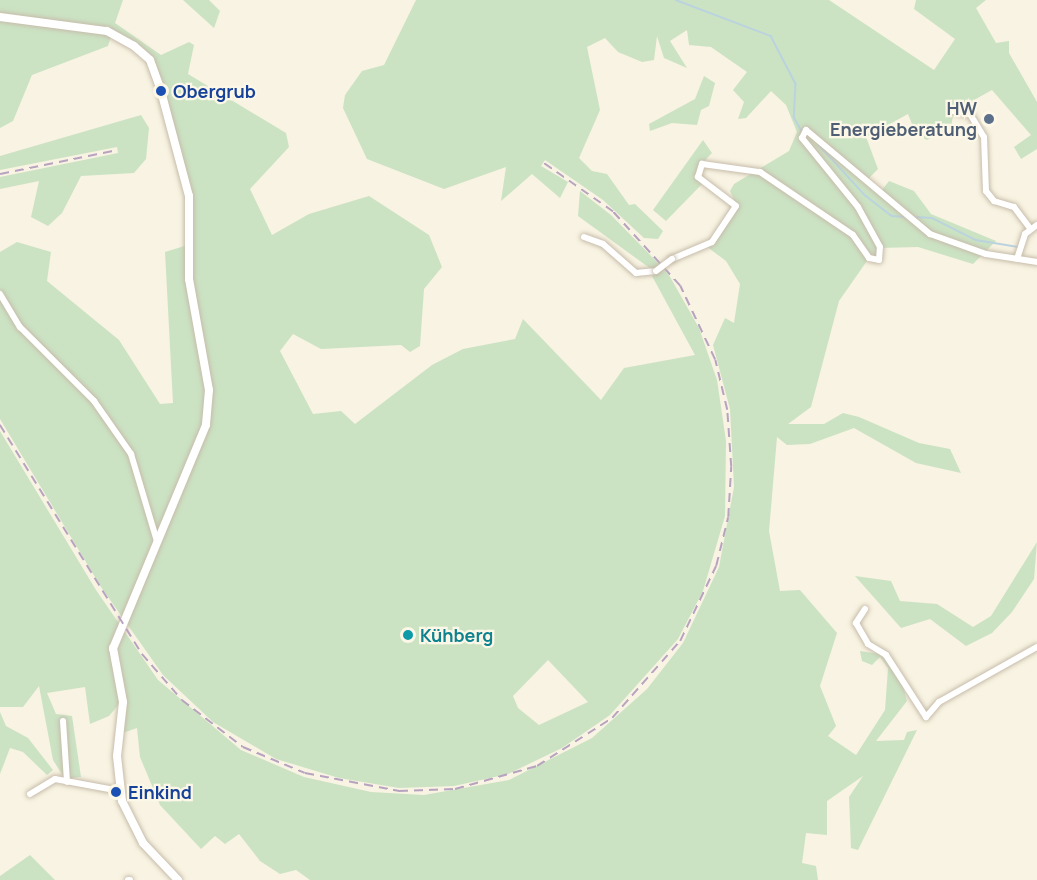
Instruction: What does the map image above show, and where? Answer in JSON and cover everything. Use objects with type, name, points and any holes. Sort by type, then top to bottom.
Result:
[{"type":"street","points":[[0,17],[118,36],[150,60],[161,91],[189,196],[191,304],[209,399],[201,439],[113,648],[123,702],[120,791],[138,836],[178,880]]},
{"type":"street","points":[[953,111],[970,114],[984,137],[986,191],[994,201],[1014,207],[1034,227],[1018,252]]},
{"type":"street","points":[[584,237],[603,244],[636,273],[656,271],[672,259],[712,242],[736,206],[716,186],[698,177],[702,164],[760,172],[853,235],[869,258],[879,260],[879,247],[858,207],[802,138],[806,130],[819,135],[898,209],[930,234],[1018,252],[1037,262]]},
{"type":"street","points":[[0,294],[20,327],[94,401],[131,454],[157,542]]},
{"type":"street","points":[[865,609],[856,623],[868,644],[886,655],[926,717],[939,702],[1037,647]]},
{"type":"street","points":[[63,720],[67,782]]},
{"type":"street","points":[[30,794],[54,779],[120,791]]},
{"type":"green space","points":[[0,0],[123,0],[115,23],[161,55],[189,42],[194,45],[188,74],[286,133],[289,147],[250,189],[272,235],[309,214],[369,196],[429,235],[442,267],[424,289],[420,346],[410,352],[401,345],[321,349],[293,334],[280,351],[313,414],[341,411],[355,424],[432,365],[463,349],[515,339],[523,319],[601,400],[624,368],[695,355],[652,276],[663,268],[699,328],[717,380],[726,441],[725,516],[703,591],[678,639],[610,715],[562,748],[508,774],[454,786],[399,788],[339,778],[276,759],[213,722],[163,675],[101,587],[0,419],[0,252],[17,242],[51,252],[47,281],[119,340],[160,404],[173,403],[165,252],[191,244],[191,214],[150,61],[112,33],[108,46],[32,75],[13,121],[0,128]],"holes":[[[548,660],[588,702],[539,725],[518,708],[513,696]]]},
{"type":"green space","points":[[183,0],[209,0],[220,11],[214,28]]},
{"type":"green space","points":[[416,0],[829,0],[934,70],[955,39],[914,9],[916,0],[986,0],[976,8],[996,43],[1009,41],[1009,53],[1037,102],[1037,149],[1021,159],[1014,147],[1031,135],[992,90],[965,105],[968,111],[954,109],[951,128],[927,140],[916,134],[908,114],[866,137],[878,169],[866,181],[879,194],[889,181],[914,191],[931,214],[996,241],[973,264],[918,247],[880,248],[881,256],[869,258],[839,301],[811,407],[788,424],[824,424],[843,413],[859,417],[919,443],[950,449],[961,473],[916,463],[854,428],[810,444],[787,445],[777,437],[769,531],[780,591],[800,590],[837,633],[820,686],[836,726],[828,736],[856,755],[885,710],[888,668],[880,657],[872,665],[862,661],[860,651],[880,654],[901,680],[907,701],[876,741],[904,740],[907,732],[917,730],[858,850],[851,848],[849,797],[863,776],[827,801],[827,835],[806,833],[802,863],[816,866],[818,880],[310,880],[296,870],[280,874],[260,861],[239,834],[225,844],[215,836],[201,849],[160,805],[140,757],[137,728],[120,734],[125,701],[118,655],[120,703],[109,716],[90,724],[85,687],[47,693],[56,714],[72,716],[81,777],[65,779],[53,760],[39,686],[23,707],[0,707],[0,431],[96,590],[158,680],[241,750],[304,777],[371,792],[424,795],[509,780],[592,738],[647,689],[683,643],[719,567],[734,487],[730,409],[713,345],[725,318],[734,323],[740,284],[726,261],[706,246],[737,206],[730,191],[734,184],[789,151],[797,132],[786,105],[771,91],[746,118],[738,119],[744,102],[733,90],[747,72],[711,47],[689,45],[687,30],[670,41],[687,68],[664,58],[657,36],[654,60],[642,62],[618,52],[605,38],[587,47],[600,110],[579,158],[592,171],[607,174],[629,205],[635,204],[663,231],[658,239],[644,238],[603,200],[545,160],[541,166],[568,182],[560,198],[532,174],[501,201],[506,167],[444,189],[367,159],[343,108],[345,95],[362,71],[384,65]]},
{"type":"green space","points":[[704,76],[715,83],[709,106],[701,110],[697,125],[672,123],[650,131],[649,124],[695,99]]},
{"type":"green space","points":[[141,115],[149,128],[146,159],[134,173],[81,176],[62,213],[48,226],[31,217],[39,181],[0,189],[0,177],[118,153],[117,147],[0,170],[0,156]]},
{"type":"green space","points":[[703,140],[712,153],[697,169],[702,184],[666,221],[653,210]]},
{"type":"green space","points":[[580,191],[611,215],[661,266],[651,269],[578,216]]},
{"type":"green space","points":[[1037,542],[1034,579],[1012,612],[992,633],[966,646],[930,619],[901,628],[855,576],[891,581],[900,601],[937,604],[973,627],[991,616]]},
{"type":"green space","points":[[0,712],[6,726],[28,738],[53,770],[47,775],[23,752],[10,748],[0,774]]},
{"type":"green space","points":[[30,855],[55,880],[0,880],[0,876]]},
{"type":"waterway","points":[[676,0],[771,36],[796,84],[794,117],[803,133]]},
{"type":"waterway","points":[[819,145],[865,195],[892,216],[907,217]]},
{"type":"waterway","points":[[915,217],[932,218],[976,240],[1018,247]]},
{"type":"railway","points":[[0,174],[118,150]]},
{"type":"railway","points":[[0,425],[142,654],[182,700],[243,747],[305,773],[399,791],[455,789],[537,766],[612,718],[680,641],[716,566],[728,517],[731,467],[727,410],[715,360],[680,286],[613,212],[543,163]]},
{"type":"place","name":"Obergrub","points":[[161,91]]},
{"type":"place","name":"HW Energieberatung","points":[[989,119]]},
{"type":"place","name":"Kühberg","points":[[408,635]]},
{"type":"place","name":"Einkind","points":[[116,792]]}]
